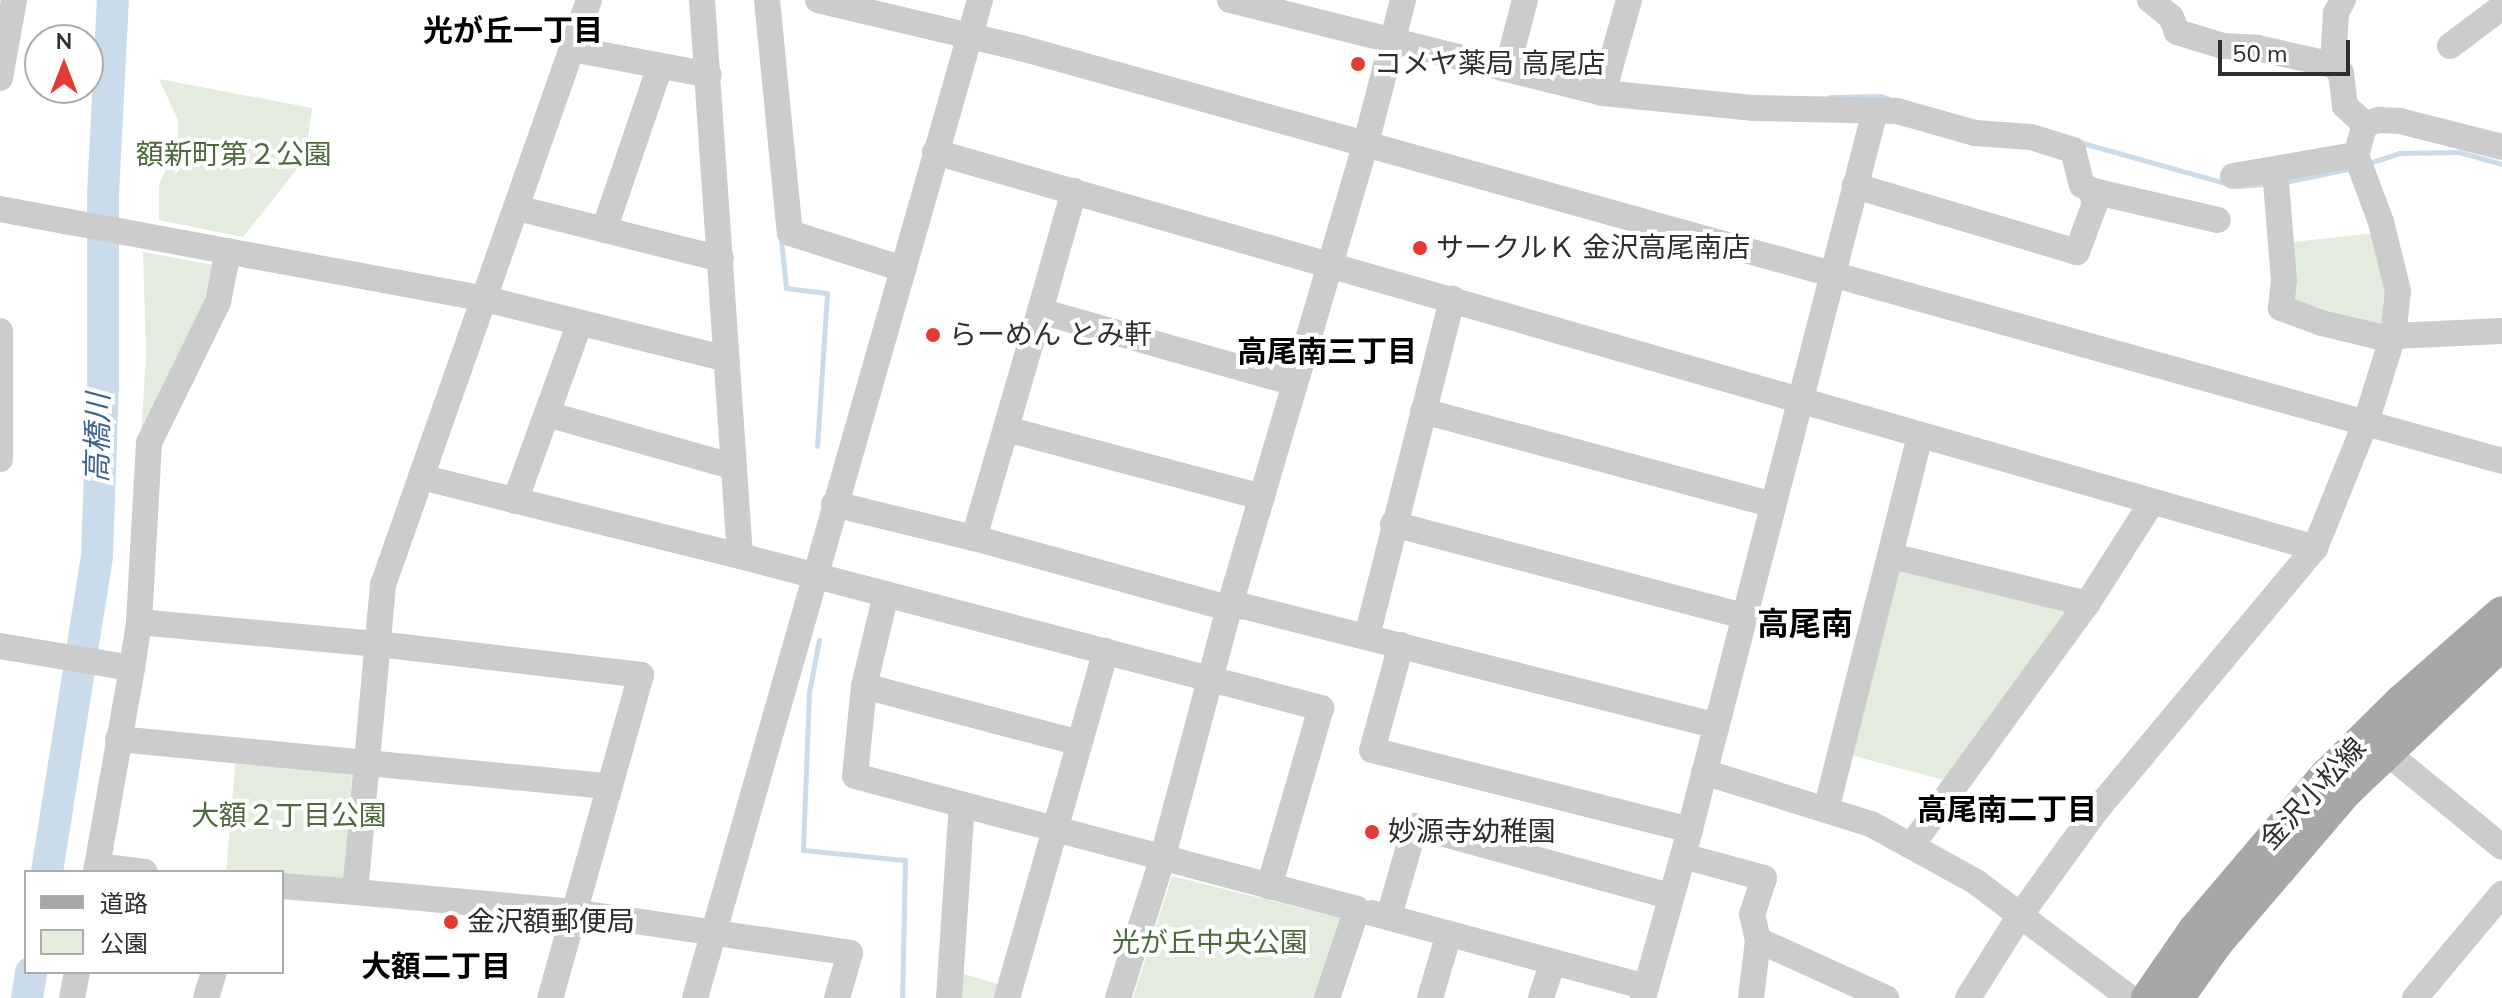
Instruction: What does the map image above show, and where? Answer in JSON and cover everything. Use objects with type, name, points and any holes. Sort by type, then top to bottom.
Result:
[{"type":"main road","name":"金沢小松線","points":[[2148,998],[2195,930],[2328,774],[2411,692],[2502,613]]},
{"type":"main road","name":"金沢小松線","points":[[2177,998],[2216,943],[2283,862],[2386,752],[2502,643]]},
{"type":"street","points":[[0,78],[14,0]]},
{"type":"street","points":[[355,892],[383,585],[589,0]]},
{"type":"street","points":[[702,0],[740,556]]},
{"type":"street","points":[[767,0],[790,233],[903,269]]},
{"type":"street","points":[[818,0],[970,34],[2502,461]]},
{"type":"street","points":[[695,998],[980,0]]},
{"type":"street","points":[[1230,0],[1259,4],[1603,93],[1754,108],[1897,111],[1975,133],[2031,137],[2073,150],[2082,185],[2093,191],[2218,220]]},
{"type":"street","points":[[1118,998],[1162,860],[1229,608],[1366,143],[1403,0]]},
{"type":"street","points":[[1507,69],[1525,0]]},
{"type":"street","points":[[1603,93],[1629,0]]},
{"type":"street","points":[[2150,0],[2171,17],[2177,32],[2186,36],[2333,65],[2341,73],[2345,106],[2365,124]]},
{"type":"street","points":[[2333,65],[2336,13],[2343,0]]},
{"type":"street","points":[[2450,46],[2502,7]]},
{"type":"street","points":[[572,49],[709,75]]},
{"type":"street","points":[[604,230],[660,66]]},
{"type":"street","points":[[886,594],[864,686],[855,776],[1162,860],[1389,916],[1553,962],[1644,993],[1690,830],[1875,111]]},
{"type":"street","points":[[2365,124],[2379,120],[2400,121],[2502,147]]},
{"type":"street","points":[[1968,998],[2019,917],[2095,812],[2315,548],[2366,422],[2393,336],[2398,291],[2381,222],[2356,155],[2365,124]]},
{"type":"street","points":[[935,152],[1803,398],[1920,436],[2315,548]]},
{"type":"street","points":[[2233,176],[2356,155]]},
{"type":"street","points":[[2275,170],[2284,281],[2281,308],[2322,323],[2384,338],[2502,331]]},
{"type":"street","points":[[1855,186],[2077,252],[2094,206],[2093,191]]},
{"type":"street","points":[[974,538],[1074,191]]},
{"type":"street","points":[[517,208],[721,259]]},
{"type":"street","points":[[0,209],[485,299],[727,359]]},
{"type":"street","points":[[96,869],[128,668],[139,622],[149,443],[218,302],[228,251]]},
{"type":"street","points":[[1367,636],[1452,299]]},
{"type":"street","points":[[1040,311],[1295,383]]},
{"type":"street","points":[[515,501],[580,322]]},
{"type":"street","points":[[0,331],[0,459]]},
{"type":"street","points":[[1423,411],[1774,505]]},
{"type":"street","points":[[547,414],[734,467]]},
{"type":"street","points":[[1006,429],[1262,497]]},
{"type":"street","points":[[1826,810],[1920,436]]},
{"type":"street","points":[[421,477],[814,574],[1321,708],[1269,887]]},
{"type":"street","points":[[1911,846],[2087,604],[2152,502]]},
{"type":"street","points":[[834,504],[974,538],[1229,608],[1243,606],[1367,636],[1716,726]]},
{"type":"street","points":[[1393,524],[1744,616]]},
{"type":"street","points":[[1892,556],[2087,604]]},
{"type":"street","points":[[139,622],[378,644],[641,675],[550,998]]},
{"type":"street","points":[[1401,645],[1372,750],[1690,830]]},
{"type":"street","points":[[0,646],[128,668]]},
{"type":"street","points":[[1007,998],[1106,651]]},
{"type":"street","points":[[864,686],[1079,743]]},
{"type":"street","points":[[118,739],[610,786]]},
{"type":"street","points":[[2386,752],[2502,847]]},
{"type":"street","points":[[1704,772],[1871,824],[1976,882],[2130,998]]},
{"type":"street","points":[[949,998],[962,804]]},
{"type":"street","points":[[1389,916],[1415,826],[1670,896]]},
{"type":"street","points":[[1683,856],[1764,878],[1752,914],[1758,940],[1751,998]]},
{"type":"street","points":[[284,886],[574,912],[850,953],[837,998]]},
{"type":"street","points":[[2415,998],[2502,894]]},
{"type":"street","points":[[1327,998],[1357,909]]},
{"type":"street","points":[[1430,998],[1449,934]]},
{"type":"street","points":[[1758,940],[1886,998]]},
{"type":"street","points":[[1541,998],[1553,962]]},
{"type":"street","points":[[72,998],[77,974]]},
{"type":"street","points":[[206,998],[213,974]]},
{"type":"green space","name":"額新町第２公園","points":[[159,79],[312,108],[305,159],[243,237],[159,220],[159,185],[177,145],[178,120]]},
{"type":"green space","points":[[2374,233],[2387,245],[2388,315],[2379,327],[2289,298],[2293,242]]},
{"type":"green space","points":[[143,252],[213,265],[202,309],[141,438],[146,355]]},
{"type":"green space","points":[[1896,569],[2073,611],[1948,781],[1850,755]]},
{"type":"green space","name":"大額２丁目公園","points":[[236,755],[353,764],[343,886],[284,880],[284,870],[226,870]]},
{"type":"green space","name":"光が丘中央公園","points":[[1172,876],[1344,919],[1316,998],[1133,998]]},
{"type":"green space","points":[[963,974],[1002,985],[998,998],[959,998]]},
{"type":"waterway","name":"高橋川","points":[[47,870],[97,556],[103,387],[103,195],[113,0]]},
{"type":"waterway","points":[[1830,97],[1881,96],[1891,100]]},
{"type":"waterway","points":[[2079,142],[2228,184]]},
{"type":"waterway","points":[[2366,164],[2399,153],[2459,152],[2502,164]]},
{"type":"waterway","points":[[2285,182],[2353,168]]},
{"type":"waterway","points":[[2237,186],[2267,184]]},
{"type":"waterway","points":[[781,239],[786,288],[827,293],[817,446]]},
{"type":"waterway","points":[[819,640],[809,692],[803,850],[905,860],[902,998]]},
{"type":"waterway","name":"高橋川","points":[[27,998],[31,974]]},
{"type":"place","name":"コメヤ薬局 高尾店","points":[[1358,64]]},
{"type":"place","name":"サークルＫ 金沢高尾南店","points":[[1420,248]]},
{"type":"place","name":"らーめん とみ軒","points":[[933,335]]},
{"type":"place","name":"妙源寺幼稚園","points":[[1372,832]]},
{"type":"place","name":"金沢額郵便局","points":[[451,922]]},
{"type":"district","name":"光が丘一丁目","points":[[513,32]]},
{"type":"district","name":"高尾南三丁目","points":[[1327,353]]},
{"type":"district","name":"高尾南","points":[[1805,625]]},
{"type":"district","name":"高尾南二丁目","points":[[2007,811]]},
{"type":"district","name":"大額二丁目","points":[[436,968]]}]
